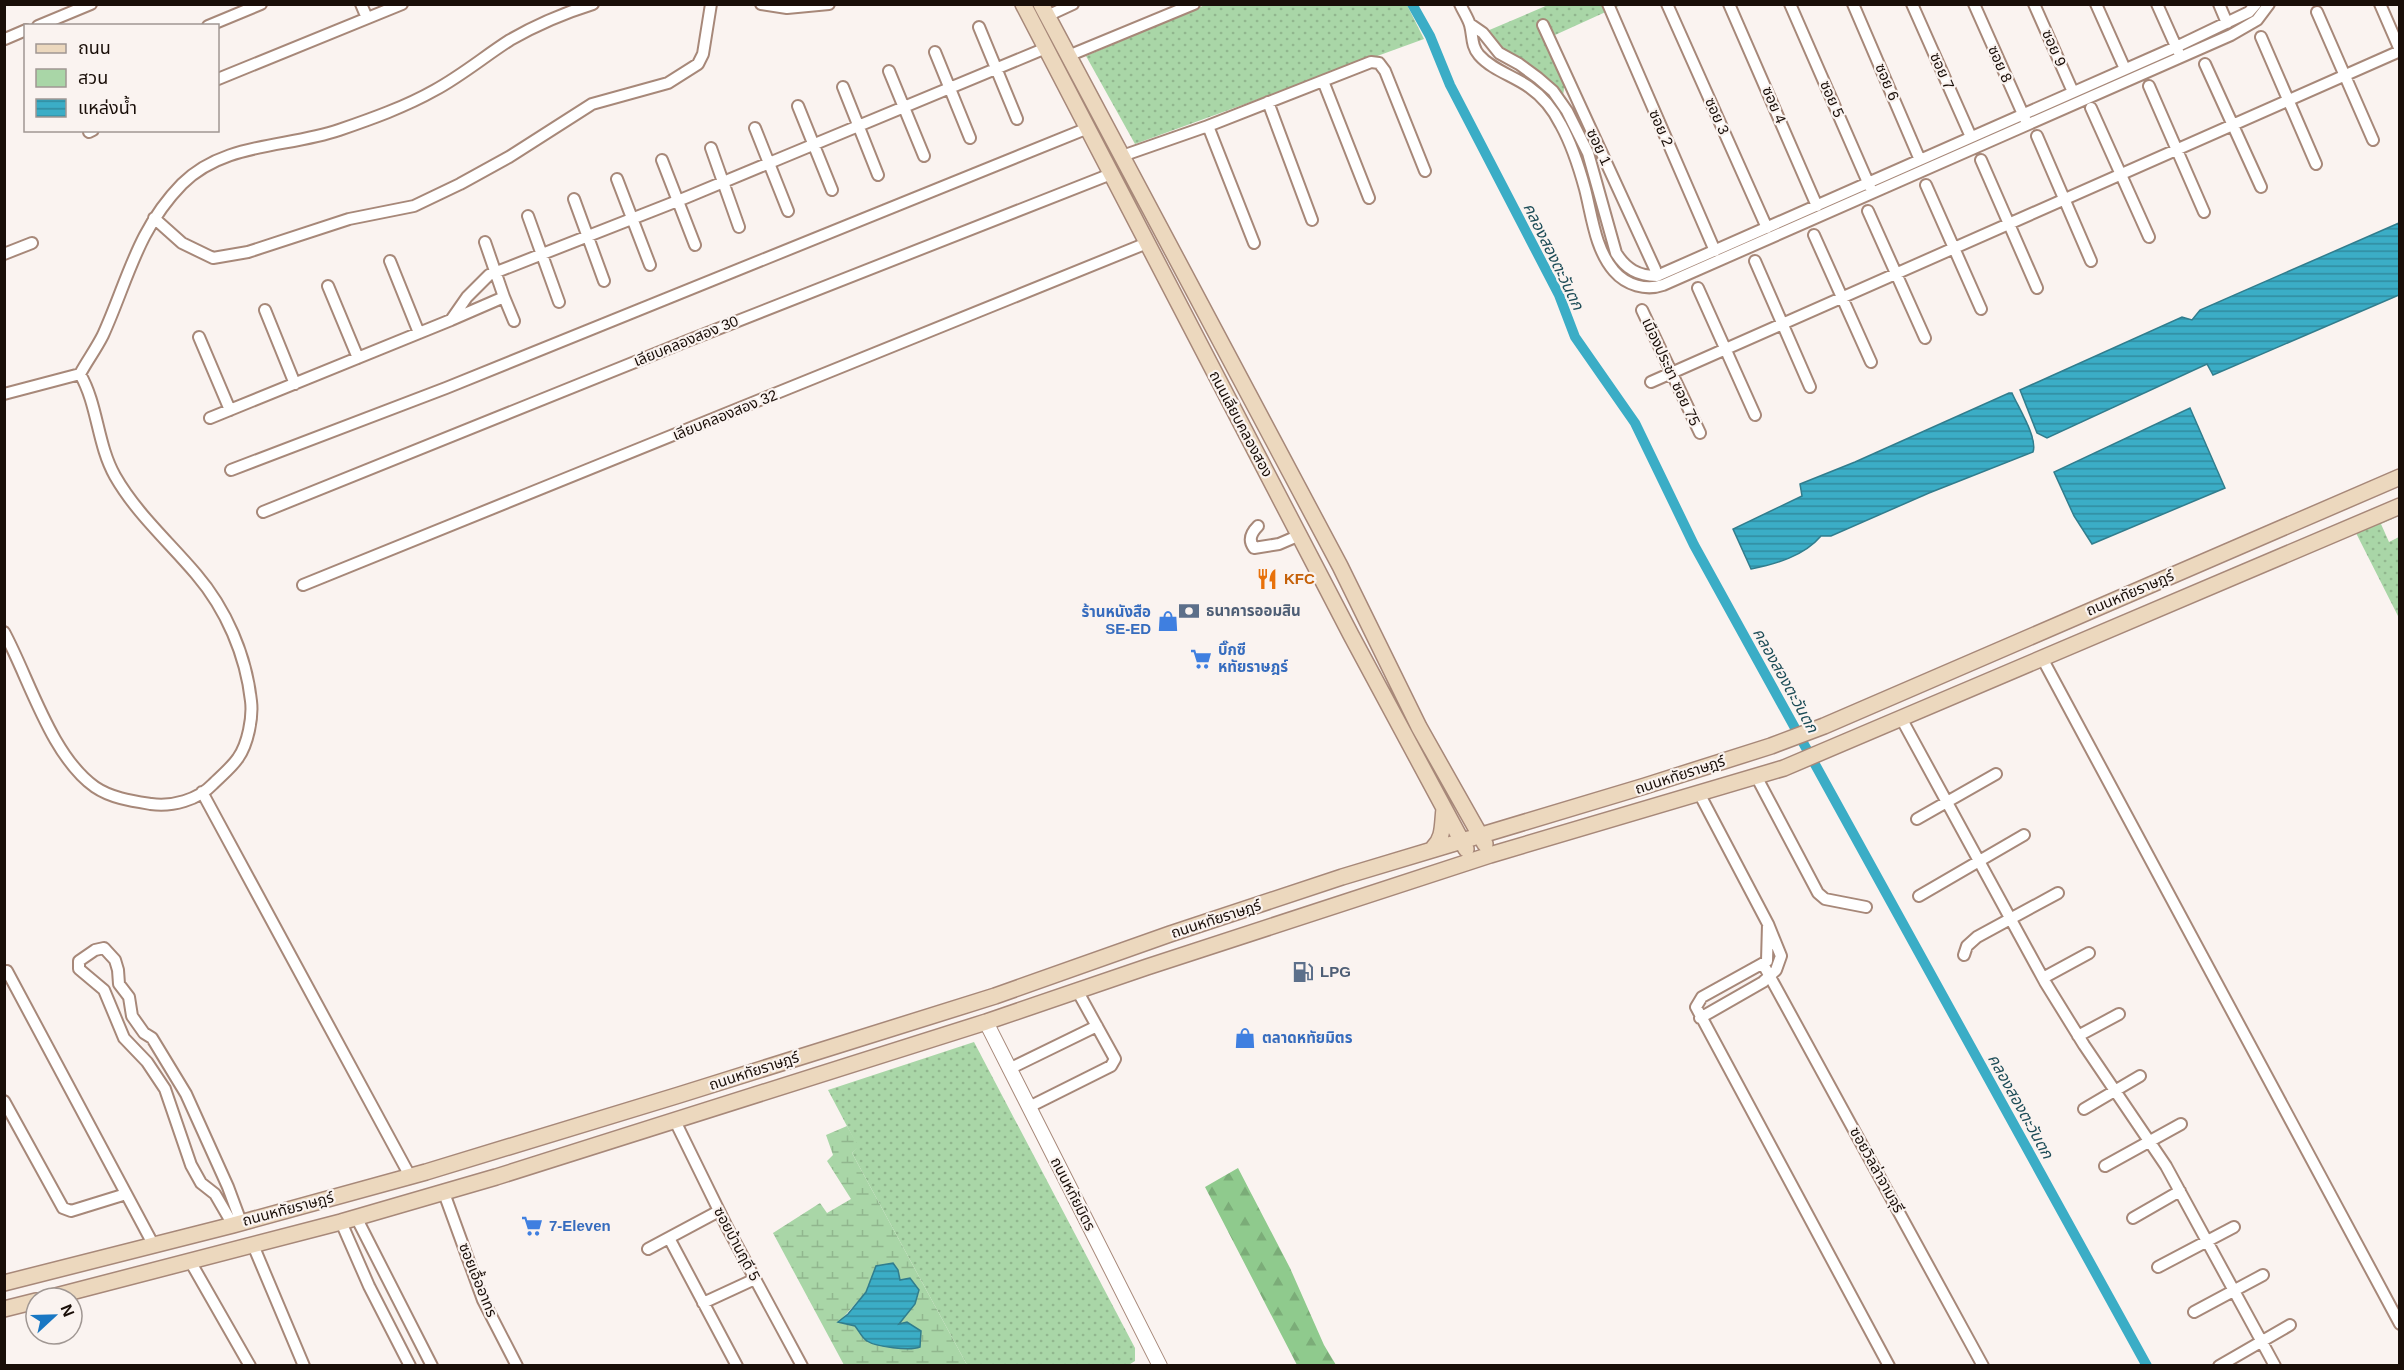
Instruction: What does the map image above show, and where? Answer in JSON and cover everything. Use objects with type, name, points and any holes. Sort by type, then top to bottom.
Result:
[{"type":"main road","name":"ถนนเลียบคลองสอง","points":[[1023,4],[1229,403],[1463,841],[1470,862]]},
{"type":"main road","name":"ถนนเลียบคลองสอง","points":[[1044,10],[1248,391],[1344,575],[1419,726],[1490,855]]},
{"type":"main road","points":[[1229,403],[1248,391]]},
{"type":"main road","name":"ถนนหทัยราษฎร์","points":[[4,1283],[237,1224],[410,1176],[679,1095],[976,1002],[1170,934],[1432,848],[1499,831],[1771,746],[1824,726],[2400,477]]},
{"type":"main road","name":"ถนนหทัยราษฎร์","points":[[84,1289],[348,1220],[444,1192],[986,1023],[1147,967],[1490,855],[1784,768],[2400,506]]},
{"type":"main road","points":[[1432,848],[1442,836],[1444,809]]},
{"type":"main road","points":[[1465,811],[1478,821],[1499,831]]},
{"type":"main road","points":[[976,1002],[986,1023]]},
{"type":"main road","points":[[4,1309],[24,1304]]},
{"type":"street","points":[[43,24],[90,4]]},
{"type":"street","points":[[213,24],[261,4]]},
{"type":"street","points":[[361,4],[367,18]]},
{"type":"street","points":[[219,79],[402,4]]},
{"type":"street","points":[[4,394],[80,374],[102,337],[134,253],[154,218],[184,182],[211,164],[259,146],[335,131],[388,112],[435,90],[528,31],[593,4]]},
{"type":"street","points":[[154,218],[182,243],[213,258],[248,252],[349,219],[414,206],[452,189],[509,157],[592,104],[668,83],[698,64],[703,54],[711,4]]},
{"type":"street","points":[[761,4],[787,8],[829,4]]},
{"type":"street","points":[[1044,10],[1073,4]]},
{"type":"street","points":[[1068,56],[1194,4]]},
{"type":"street","points":[[1460,4],[1470,24],[1472,42],[1484,60],[1531,88],[1548,105],[1560,124],[1578,166],[1595,232],[1612,269],[1620,278],[1630,283],[1652,288],[2178,52],[2249,12],[2256,4]]},
{"type":"street","name":"ซอย 2","points":[[1608,4],[1715,251]]},
{"type":"street","name":"ซอย 3","points":[[1667,4],[1767,228]]},
{"type":"street","name":"ซอย 4","points":[[1729,4],[1817,206]]},
{"type":"street","name":"ซอย 5","points":[[1790,4],[1871,188]]},
{"type":"street","name":"ซอย 6","points":[[1853,4],[1920,160]]},
{"type":"street","name":"ซอย 7","points":[[1912,4],[1971,137]]},
{"type":"street","name":"ซอย 8","points":[[1974,4],[2025,119]]},
{"type":"street","name":"ซอย 9","points":[[2034,4],[2073,92]]},
{"type":"street","points":[[2096,4],[2125,69]]},
{"type":"street","points":[[2157,4],[2178,52]]},
{"type":"street","points":[[2219,4],[2227,23]]},
{"type":"street","points":[[1470,24],[1483,33],[1499,53],[1538,78],[1553,91],[1567,111],[1589,158],[1616,253],[1626,267],[1640,274],[1657,276],[1817,206],[1871,188],[1920,160],[1971,137],[2025,119],[2073,92],[2125,69],[2248,26],[2264,13],[2269,4]]},
{"type":"street","points":[[1651,382],[2400,50],[2380,4]]},
{"type":"street","points":[[2317,12],[2373,140]]},
{"type":"street","name":"ซอย 1","points":[[1543,24],[1655,269]]},
{"type":"street","points":[[979,27],[1017,119]]},
{"type":"street","points":[[5,39],[24,31]]},
{"type":"street","points":[[2261,37],[2316,164]]},
{"type":"street","points":[[451,320],[467,297],[489,275],[770,163],[1046,48]]},
{"type":"street","points":[[935,52],[970,138]]},
{"type":"street","points":[[1122,156],[1208,126],[1371,62],[1380,63],[1385,71],[1425,171]]},
{"type":"street","points":[[2205,64],[2261,187]]},
{"type":"street","points":[[889,71],[924,156]]},
{"type":"street","points":[[1531,88],[1538,78]]},
{"type":"street","points":[[1323,81],[1369,198]]},
{"type":"street","points":[[2149,86],[2204,212]]},
{"type":"street","points":[[843,87],[878,175]]},
{"type":"street","points":[[1268,102],[1312,220]]},
{"type":"street","points":[[798,106],[832,190]]},
{"type":"street","points":[[2091,108],[2149,237]]},
{"type":"street","points":[[1208,126],[1254,243]]},
{"type":"street","points":[[755,128],[788,211]]},
{"type":"street","points":[[231,470],[446,388],[1088,128]]},
{"type":"street","points":[[2037,136],[2091,261]]},
{"type":"street","points":[[1578,166],[1600,147]]},
{"type":"street","points":[[711,148],[739,227]]},
{"type":"street","points":[[663,160],[695,245]]},
{"type":"street","points":[[1981,160],[2037,288]]},
{"type":"street","name":"เลียบคลองสอง 30","points":[[263,512],[687,341],[1111,174]]},
{"type":"street","points":[[617,179],[650,265]]},
{"type":"street","points":[[1926,185],[1981,309]]},
{"type":"street","points":[[574,199],[604,281]]},
{"type":"street","points":[[1868,211],[1925,338]]},
{"type":"street","points":[[528,216],[560,302]]},
{"type":"street","points":[[1814,236],[1871,362]]},
{"type":"street","points":[[485,242],[514,321]]},
{"type":"street","points":[[5,253],[32,243]]},
{"type":"street","name":"เลียบคลองสอง 32","points":[[303,585],[1147,243]]},
{"type":"street","points":[[390,261],[419,333]]},
{"type":"street","points":[[1755,261],[1810,387]]},
{"type":"street","points":[[328,285],[358,358]]},
{"type":"street","points":[[1698,288],[1755,415]]},
{"type":"street","points":[[210,418],[504,297]]},
{"type":"street","points":[[265,310],[295,384]]},
{"type":"street","name":"เมืองประชา ซอย 75","points":[[1642,310],[1700,433]]},
{"type":"street","points":[[199,337],[230,410]]},
{"type":"street","points":[[4,632],[30,689],[61,748],[94,786],[111,795],[165,806],[189,800],[208,789],[239,757],[248,731],[251,704],[247,675],[240,652],[208,588],[152,527],[108,464],[88,388],[80,374]]},
{"type":"street","points":[[1258,526],[1252,532],[1251,537],[1251,544],[1254,548],[1279,544],[1299,535]]},
{"type":"street","points":[[2042,658],[2400,1324]]},
{"type":"street","points":[[1901,718],[2043,978],[2078,1036],[2150,1141],[2180,1191],[2275,1365]]},
{"type":"street","points":[[1917,819],[1996,774]]},
{"type":"street","points":[[1756,776],[1818,893],[1825,899],[1866,907]]},
{"type":"street","points":[[202,792],[410,1176]]},
{"type":"street","points":[[1699,793],[1768,924],[1781,956],[1776,970],[1763,982],[1700,1017]]},
{"type":"street","points":[[1919,896],[2024,835]]},
{"type":"street","points":[[1964,955],[1966,946],[1977,937],[2058,893]]},
{"type":"street","points":[[1768,924],[1769,957],[1763,964],[1702,997],[1696,1007],[1889,1365]]},
{"type":"street","points":[[104,948],[109,952],[118,970],[119,984],[129,997],[132,1016],[144,1032],[152,1038],[186,1094],[228,1187],[237,1224],[215,1194],[201,1183],[191,1165],[165,1089],[147,1062],[124,1038],[104,990],[79,969],[79,961],[86,954],[104,948]]},
{"type":"street","points":[[2043,978],[2090,953]]},
{"type":"street","name":"ซอยวิลล่าจามจุรี","points":[[1763,964],[1983,1365]]},
{"type":"street","points":[[7,971],[153,1244]]},
{"type":"street","points":[[1029,1107],[1111,1066],[1115,1059],[1078,992]]},
{"type":"street","points":[[2078,1036],[2119,1014]]},
{"type":"street","name":"ถนนหทัยมิตร","points":[[986,1023],[1160,1365]]},
{"type":"street","points":[[1009,1069],[1097,1026]]},
{"type":"street","points":[[147,1062],[161,1052]]},
{"type":"street","points":[[2084,1109],[2140,1076]]},
{"type":"street","points":[[4,1101],[63,1208],[71,1211],[126,1194]]},
{"type":"street","name":"ซอยบ้านฤดี 5","points":[[675,1121],[718,1211],[802,1365]]},
{"type":"street","points":[[2105,1166],[2181,1124]]},
{"type":"street","points":[[215,1194],[228,1187]]},
{"type":"street","points":[[2133,1218],[2180,1191]]},
{"type":"street","name":"ซอยเอื้ออาทร","points":[[444,1192],[483,1300],[517,1365]]},
{"type":"street","points":[[648,1249],[718,1211]]},
{"type":"street","points":[[348,1220],[369,1286],[410,1365]]},
{"type":"street","points":[[348,1220],[432,1365]]},
{"type":"street","points":[[2158,1267],[2234,1227]]},
{"type":"street","points":[[669,1238],[737,1365]]},
{"type":"street","points":[[253,1245],[304,1365]]},
{"type":"street","points":[[190,1261],[250,1365]]},
{"type":"street","points":[[2194,1312],[2263,1275]]},
{"type":"street","points":[[703,1303],[755,1279]]},
{"type":"street","points":[[2219,1365],[2290,1325]]},
{"type":"green space","points":[[1205,5],[1407,5],[1424,39],[1135,144],[1086,56]]},
{"type":"green space","points":[[1548,5],[1621,5],[1555,35],[1553,43],[1563,79],[1563,95],[1500,50],[1487,31]]},
{"type":"green space","points":[[2399,514],[2381,524],[2389,542],[2399,537],[2399,618],[2356,533]]},
{"type":"green space","points":[[974,1042],[1135,1348],[1135,1361],[1127,1366],[967,1365],[852,1153],[858,1147],[828,1090]]},
{"type":"green space","points":[[847,1126],[859,1147],[852,1153],[967,1365],[844,1365],[773,1233],[820,1203],[827,1213],[851,1199],[827,1161],[833,1155],[826,1135]],"holes":[[[898,1270],[900,1281],[915,1304],[898,1325],[895,1347],[872,1342],[864,1337],[855,1326],[839,1322],[866,1292],[868,1285]]]},
{"type":"green space","points":[[1238,1168],[1290,1268],[1324,1345],[1336,1365],[1297,1365],[1205,1187]]},
{"type":"water","points":[[2399,223],[2399,295],[2213,375],[2207,364],[2047,438],[2037,433],[2020,390],[2182,317],[2192,320],[2200,310]]},
{"type":"water","points":[[2012,393],[2030,431],[2034,446],[2033,452],[1929,493],[1831,536],[1821,536],[1806,549],[1789,558],[1751,569],[1733,529],[1802,496],[1800,484]]},
{"type":"water","points":[[2190,408],[2225,488],[2092,544],[2074,516],[2054,472]]},
{"type":"water","points":[[893,1263],[898,1270],[900,1280],[910,1278],[919,1290],[915,1304],[899,1324],[907,1322],[921,1331],[920,1347],[885,1347],[871,1343],[855,1326],[838,1322],[848,1314],[866,1292],[876,1266]]},
{"type":"waterway","name":"คลองสองตะวันตก","points":[[1412,4],[1430,36],[1450,85],[1559,295],[1575,337],[1635,423],[1694,545],[2147,1366]]},
{"type":"place","name":"KFC","points":[[1267,579]]},
{"type":"place","name":"ธนาคารออมสิน","points":[[1189,611]]},
{"type":"place","name":"ร้านหนังสือ SE-ED","points":[[1168,621]]},
{"type":"place","name":"บิ๊กซี หทัยราษฎร์","points":[[1201,659]]},
{"type":"place","name":"LPG","points":[[1303,972]]},
{"type":"place","name":"ตลาดหทัยมิตร","points":[[1245,1038]]},
{"type":"place","name":"7-Eleven","points":[[532,1226]]}]
